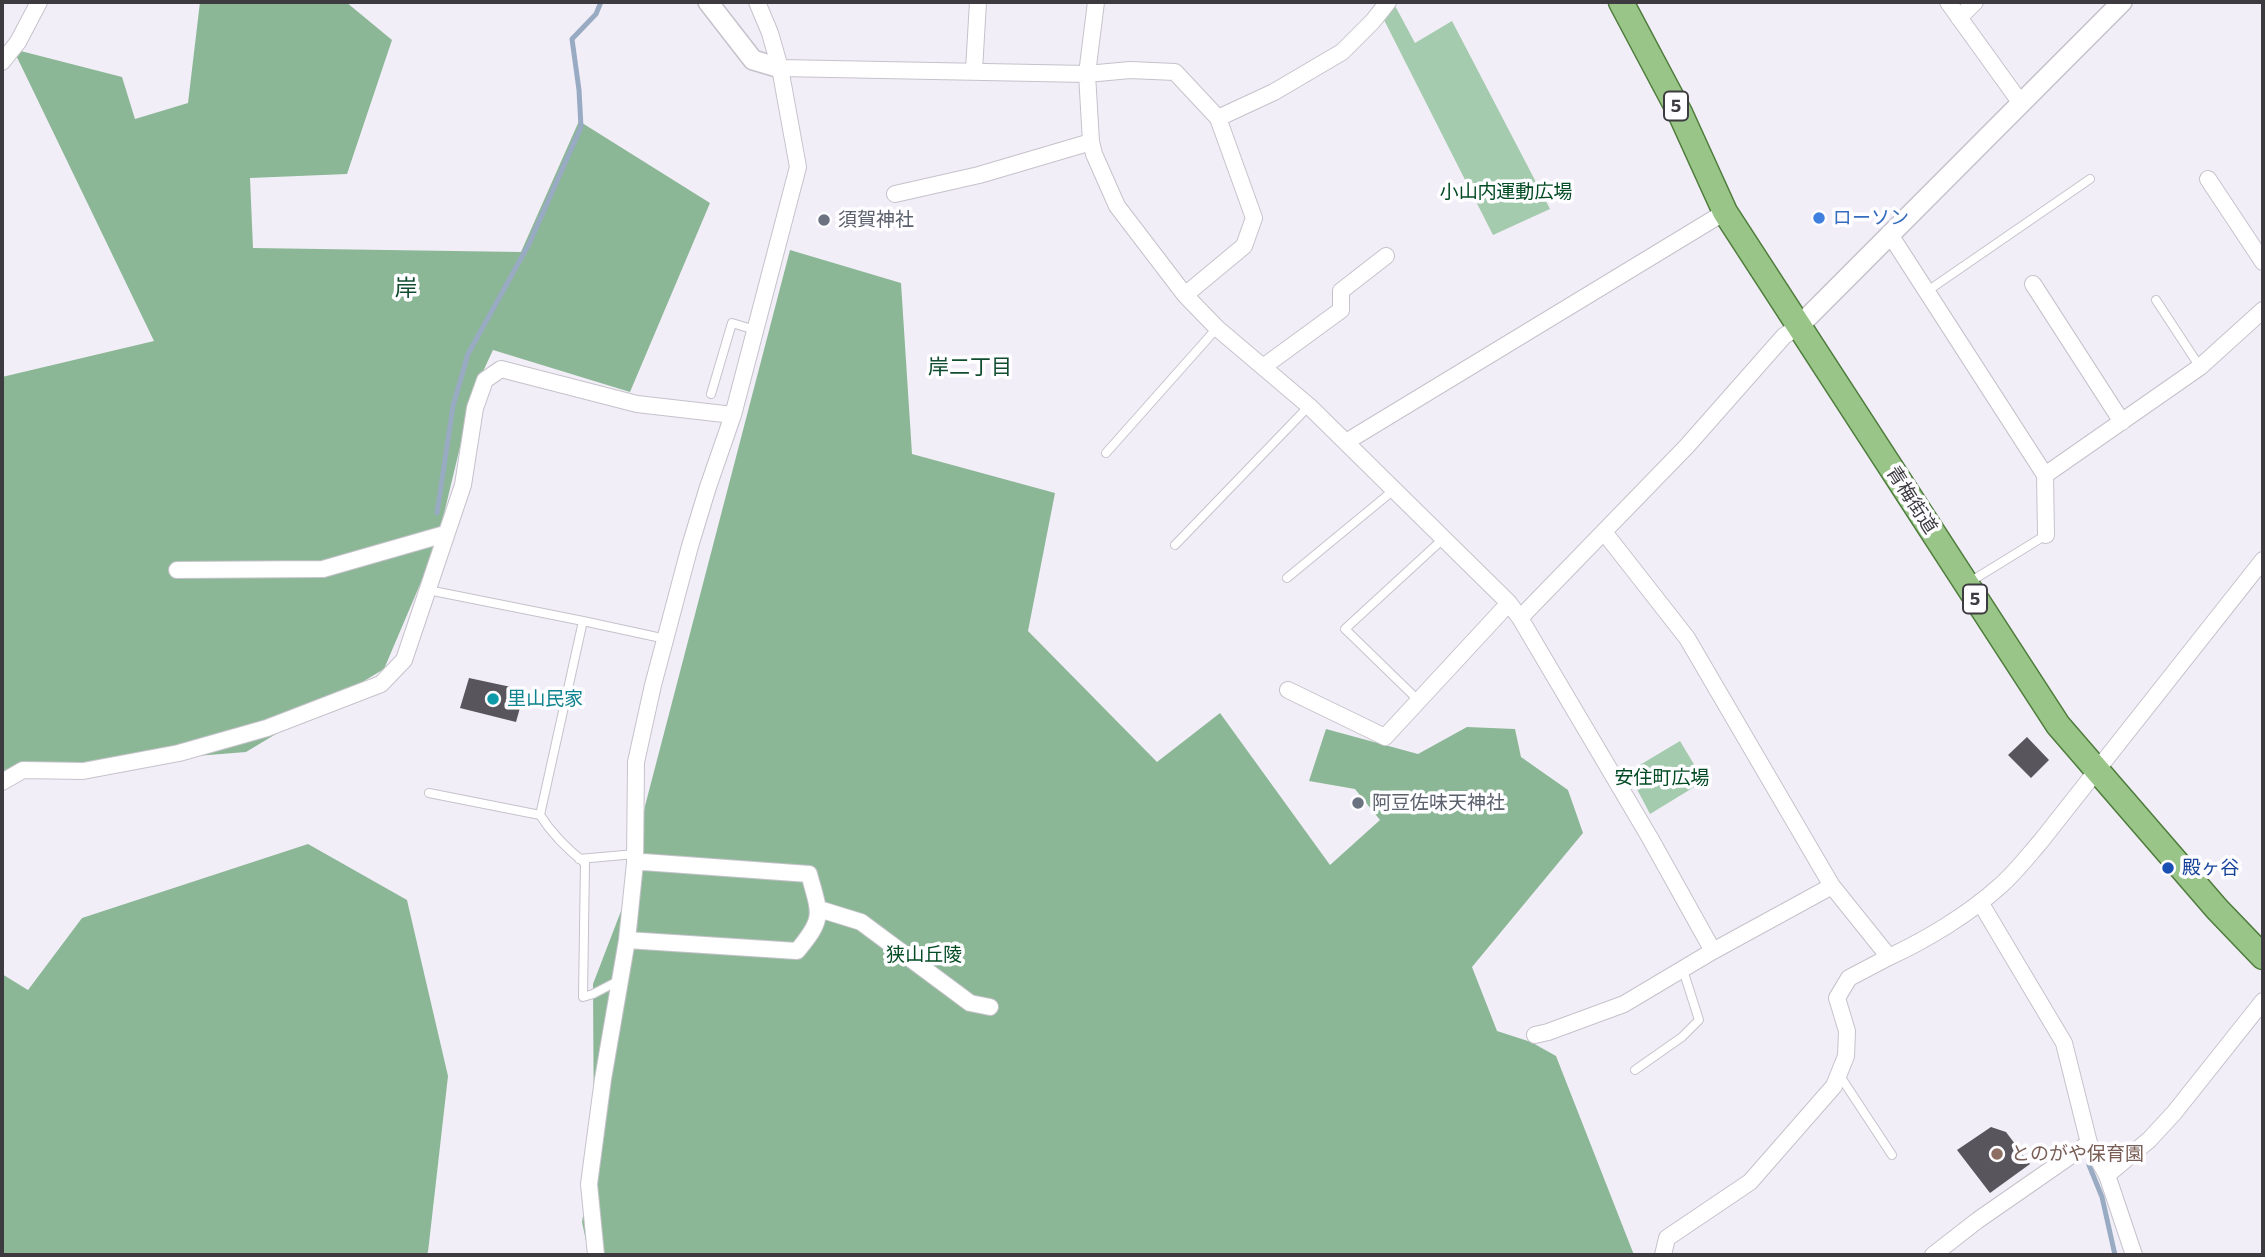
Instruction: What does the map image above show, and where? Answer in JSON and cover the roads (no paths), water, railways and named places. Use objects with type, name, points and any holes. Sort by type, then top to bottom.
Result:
[{"type":"main road","name":"青梅街道","points":[[1621,2],[1680,113],[1725,212],[2058,725],[2230,924],[2263,957]]},
{"type":"street","points":[[2,62],[19,42],[38,2]]},
{"type":"street","points":[[708,2],[753,60],[780,68],[1087,74],[1130,70],[1175,72],[1218,118],[1254,218],[1244,246],[1185,295]]},
{"type":"street","points":[[596,1255],[589,1184],[603,1079],[627,940],[635,859],[636,762],[653,685],[708,487],[733,415],[757,330],[798,167],[780,68],[757,2]]},
{"type":"street","points":[[974,70],[978,2]]},
{"type":"street","points":[[1096,2],[1087,74],[1091,142],[1117,206],[1185,295],[1217,328],[1310,406],[1509,603],[1650,838],[1713,951]]},
{"type":"street","points":[[1218,118],[1274,92],[1342,52],[1388,2]]},
{"type":"street","points":[[1948,2],[2020,102]]},
{"type":"street","points":[[1959,18],[1975,2]]},
{"type":"street","points":[[1520,618],[1687,446],[1784,336],[1798,326],[2122,2]]},
{"type":"street","points":[[895,194],[979,175],[1091,142]]},
{"type":"street","points":[[2208,179],[2263,262]]},
{"type":"street","points":[[1346,442],[1725,212]]},
{"type":"street","points":[[1889,233],[2045,475],[2046,535]]},
{"type":"street","points":[[1263,367],[1341,310],[1341,291],[1387,256]]},
{"type":"street","points":[[2033,284],[2122,422]]},
{"type":"street","points":[[2045,475],[2200,367],[2263,310]]},
{"type":"street","points":[[2,782],[23,770],[83,771],[179,753],[267,728],[381,684],[404,660],[463,485],[475,408],[485,380],[501,369],[637,404],[733,415]]},
{"type":"street","points":[[1604,532],[1687,638],[1832,886],[1889,957]]},
{"type":"street","points":[[177,570],[323,569],[445,534]]},
{"type":"street","points":[[1663,1255],[1667,1238],[1750,1182],[1834,1086],[1846,1056],[1847,1031],[1837,998],[1849,978],[1916,945],[2000,886],[2041,841],[2263,560]]},
{"type":"street","points":[[1288,690],[1385,737],[1417,699],[1509,603]]},
{"type":"street","points":[[627,940],[797,951],[815,930],[818,909],[809,874],[643,862],[635,859]]},
{"type":"street","points":[[1535,1035],[1624,1004],[1713,951],[1832,886]]},
{"type":"street","points":[[1980,902],[2064,1043],[2089,1143],[2106,1175],[2134,1255]]},
{"type":"street","points":[[818,909],[861,922],[970,1003],[990,1007]]},
{"type":"street","points":[[2106,1175],[2149,1140],[2174,1113],[2263,1001]]},
{"type":"street","points":[[1933,1255],[1978,1220],[2089,1143]]},
{"type":"lane","points":[[1926,292],[2090,178]]},
{"type":"lane","points":[[2156,300],[2200,367]]},
{"type":"lane","points":[[711,394],[732,323],[757,330]]},
{"type":"lane","points":[[1106,453],[1217,328]]},
{"type":"lane","points":[[1175,545],[1310,406]]},
{"type":"lane","points":[[1287,578],[1395,489]]},
{"type":"lane","points":[[1966,585],[2046,535]]},
{"type":"lane","points":[[1417,699],[1345,629],[1443,539]]},
{"type":"lane","points":[[426,590],[666,639]]},
{"type":"lane","points":[[583,621],[540,815],[550,831],[585,863],[583,997],[620,980]]},
{"type":"lane","points":[[429,793],[540,815]]},
{"type":"lane","points":[[579,859],[635,859]]},
{"type":"lane","points":[[1634,1070],[1682,1037],[1699,1020],[1684,970]]},
{"type":"lane","points":[[1839,1074],[1892,1155]]},
{"type":"waterway","points":[[437,513],[453,406],[468,354],[529,244],[581,127],[572,39],[596,14],[601,2]]},
{"type":"waterway","points":[[2089,1165],[2102,1197],[2115,1255]]},
{"type":"place","name":"ローソン","points":[[1819,218]]},
{"type":"place","name":"須賀神社","points":[[824,220]]},
{"type":"place","name":"里山民家","points":[[493,699]]},
{"type":"place","name":"阿豆佐味天神社","points":[[1358,803]]},
{"type":"place","name":"殿ヶ谷","points":[[2168,868]]},
{"type":"place","name":"とのがや保育園","points":[[1997,1154]]},
{"type":"district","name":"岸","points":[[406,288]]},
{"type":"district","name":"岸二丁目","points":[[970,367]]},
{"type":"park label","name":"小山内運動広場","points":[[1506,192]]},
{"type":"park label","name":"安住町広場","points":[[1662,778]]},
{"type":"park label","name":"狭山丘陵","points":[[924,955]]}]
